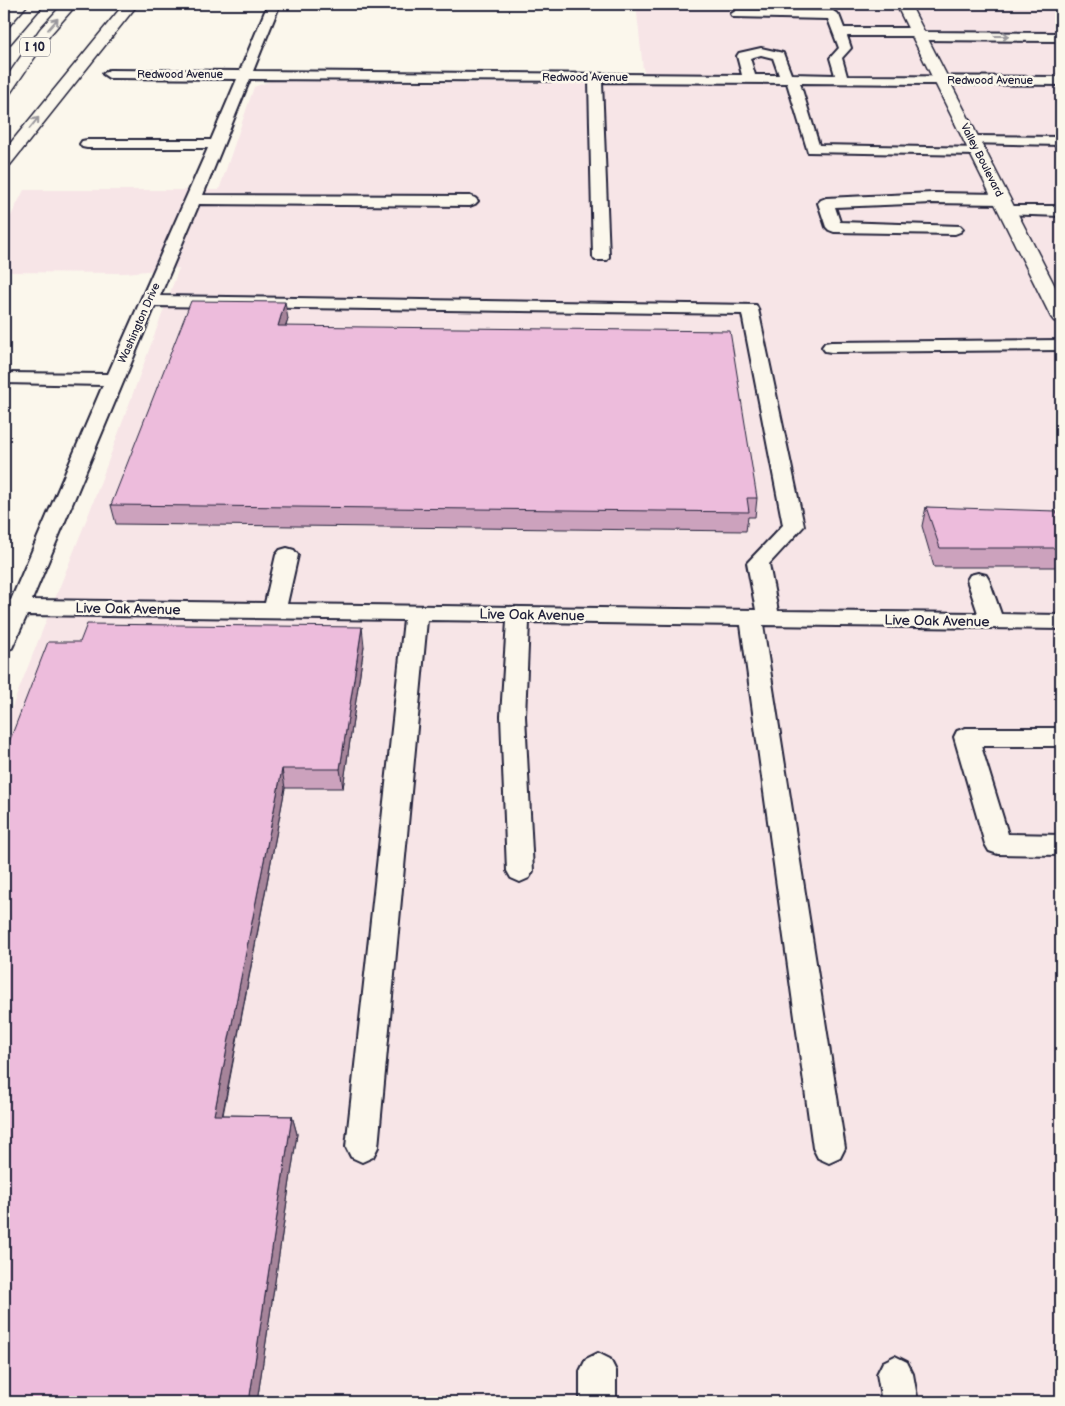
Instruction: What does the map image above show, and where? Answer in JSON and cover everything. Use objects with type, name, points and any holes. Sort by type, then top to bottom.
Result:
[{"type":"main road","name":"I 10","points":[[4,42],[37,4]]},
{"type":"main road","name":"I 10","points":[[4,92],[46,32],[70,4]]},
{"type":"main road","points":[[4,161],[131,4]]},
{"type":"main road","name":"Valley Boulevard","points":[[903,4],[1005,205],[1056,295],[1061,317]]},
{"type":"street","name":"Washington Drive","points":[[4,643],[11,607],[195,199],[274,4]]},
{"type":"street","points":[[737,14],[833,14],[845,48],[836,58],[842,79]]},
{"type":"street","points":[[840,32],[1061,37]]},
{"type":"street","points":[[749,78],[743,56],[750,52],[774,53],[779,56],[789,78],[813,150],[1061,141]]},
{"type":"street","name":"Redwood Avenue","points":[[110,74],[1061,81]]},
{"type":"street","points":[[595,77],[601,257]]},
{"type":"street","points":[[88,144],[217,144]]},
{"type":"street","points":[[955,229],[834,227],[826,203],[932,198],[1061,211]]},
{"type":"street","points":[[195,199],[470,201]]},
{"type":"street","points":[[148,301],[750,308],[794,526],[758,563],[759,618],[829,1148]]},
{"type":"street","points":[[831,347],[1061,345]]},
{"type":"street","points":[[4,378],[114,380]]},
{"type":"street","points":[[274,611],[287,555]]},
{"type":"street","points":[[978,580],[992,622]]},
{"type":"street","name":"Live Oak Avenue","points":[[11,607],[1061,622]]},
{"type":"street","points":[[362,1147],[416,614]]},
{"type":"street","points":[[518,615],[513,716],[520,871]]},
{"type":"street","points":[[1061,737],[966,737],[998,844],[1061,845]]},
{"type":"shaded area","points":[[636,4],[1061,4],[1061,1402],[4,1402],[4,727],[91,508],[179,268],[125,273],[4,272],[4,230],[24,190],[219,190],[254,87],[270,81],[650,84],[643,69]]},
{"type":"building","points":[[191,301],[285,302],[278,326],[730,331],[757,498],[747,498],[749,512],[111,505]]},
{"type":"building","points":[[926,507],[1056,511],[1061,522],[1061,548],[940,548]]},
{"type":"building","points":[[87,624],[362,627],[340,769],[282,769],[214,1115],[292,1116],[249,1402],[4,1402],[4,755],[48,642],[80,642]]},
{"type":"waterway","points":[[4,196],[7,189]]}]
